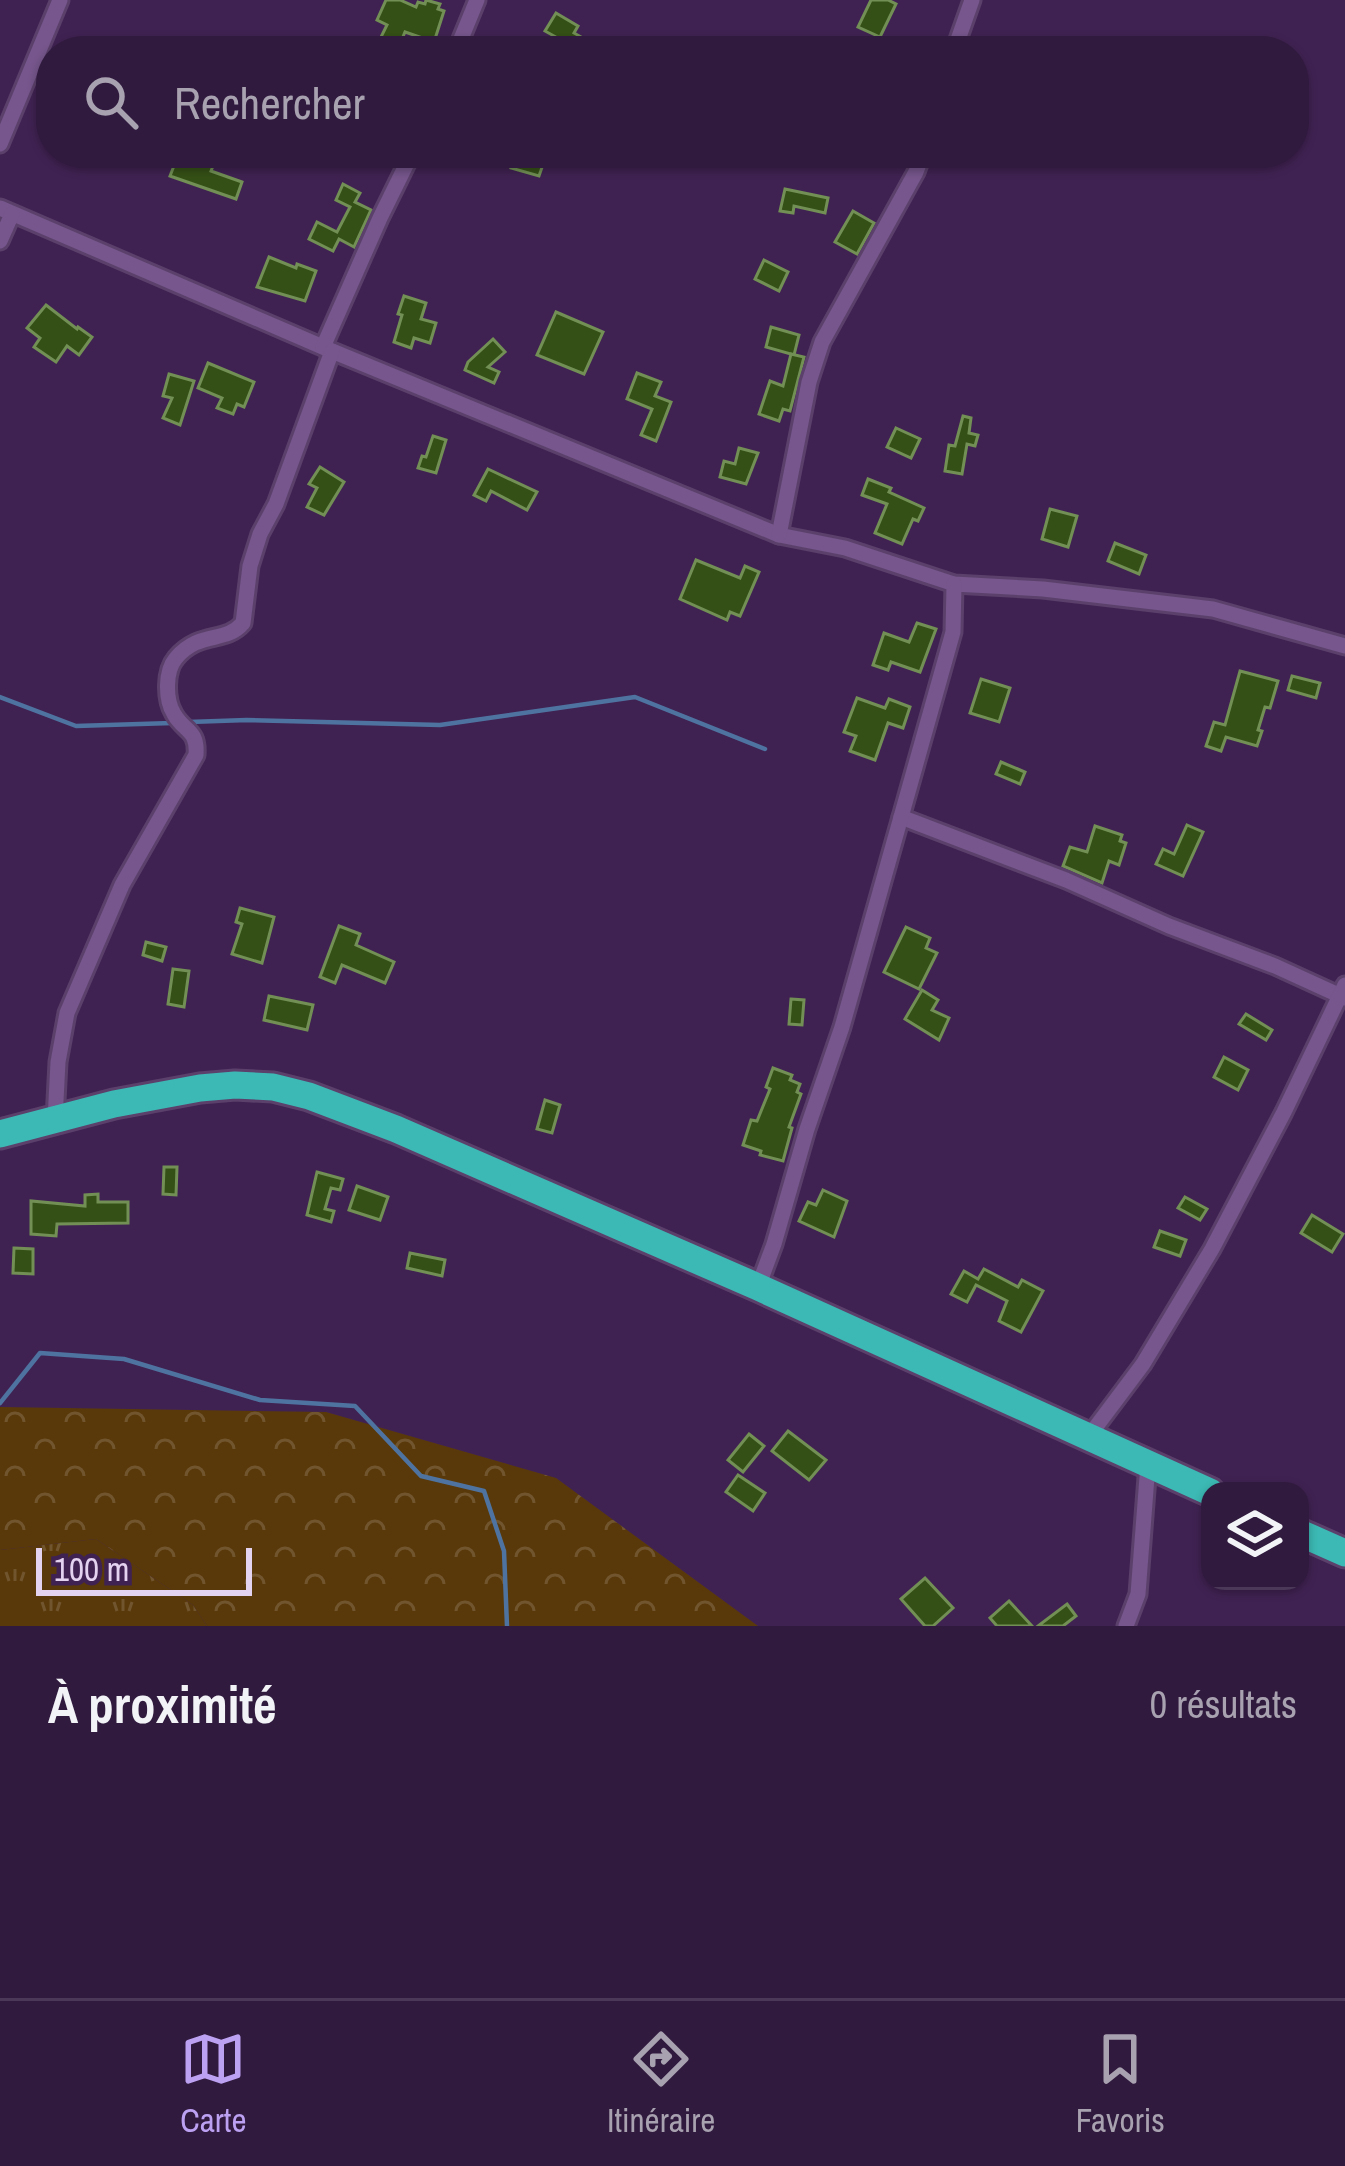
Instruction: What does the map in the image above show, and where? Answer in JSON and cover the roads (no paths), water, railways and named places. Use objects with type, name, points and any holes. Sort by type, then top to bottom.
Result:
[{"type":"highway","points":[[0,1133],[200,1088],[273,1087],[309,1096],[397,1129],[758,1287],[1201,1488]]},
{"type":"highway","points":[[1309,1537],[1345,1553]]},
{"type":"street","points":[[45,36],[60,0]]},
{"type":"street","points":[[462,36],[477,0]]},
{"type":"street","points":[[959,36],[972,0]]},
{"type":"street","points":[[0,144],[36,58]]},
{"type":"street","points":[[55,1120],[67,1013],[122,885],[196,755],[194,734],[174,715],[167,690],[172,662],[194,642],[228,635],[243,622],[250,566],[260,533],[276,504],[328,349],[405,168]]},
{"type":"street","points":[[779,536],[809,382],[822,342],[917,168]]},
{"type":"street","points":[[0,241],[6,211],[779,536],[845,548],[954,584],[1213,609],[1345,646]]},
{"type":"street","points":[[758,1287],[842,1027],[901,818],[952,632],[954,584]]},
{"type":"street","points":[[901,818],[1022,862],[1168,926],[1343,993],[1212,1249],[1143,1364],[1088,1436]]},
{"type":"street","points":[[1126,1626],[1138,1594],[1148,1464]]},
{"type":"waterway","points":[[0,697],[76,726],[172,723]]},
{"type":"waterway","points":[[189,722],[440,725],[635,697],[765,749]]},
{"type":"waterway","points":[[0,1403],[40,1353],[124,1359],[260,1400],[355,1406],[421,1476],[484,1491],[504,1551],[507,1626]]}]
